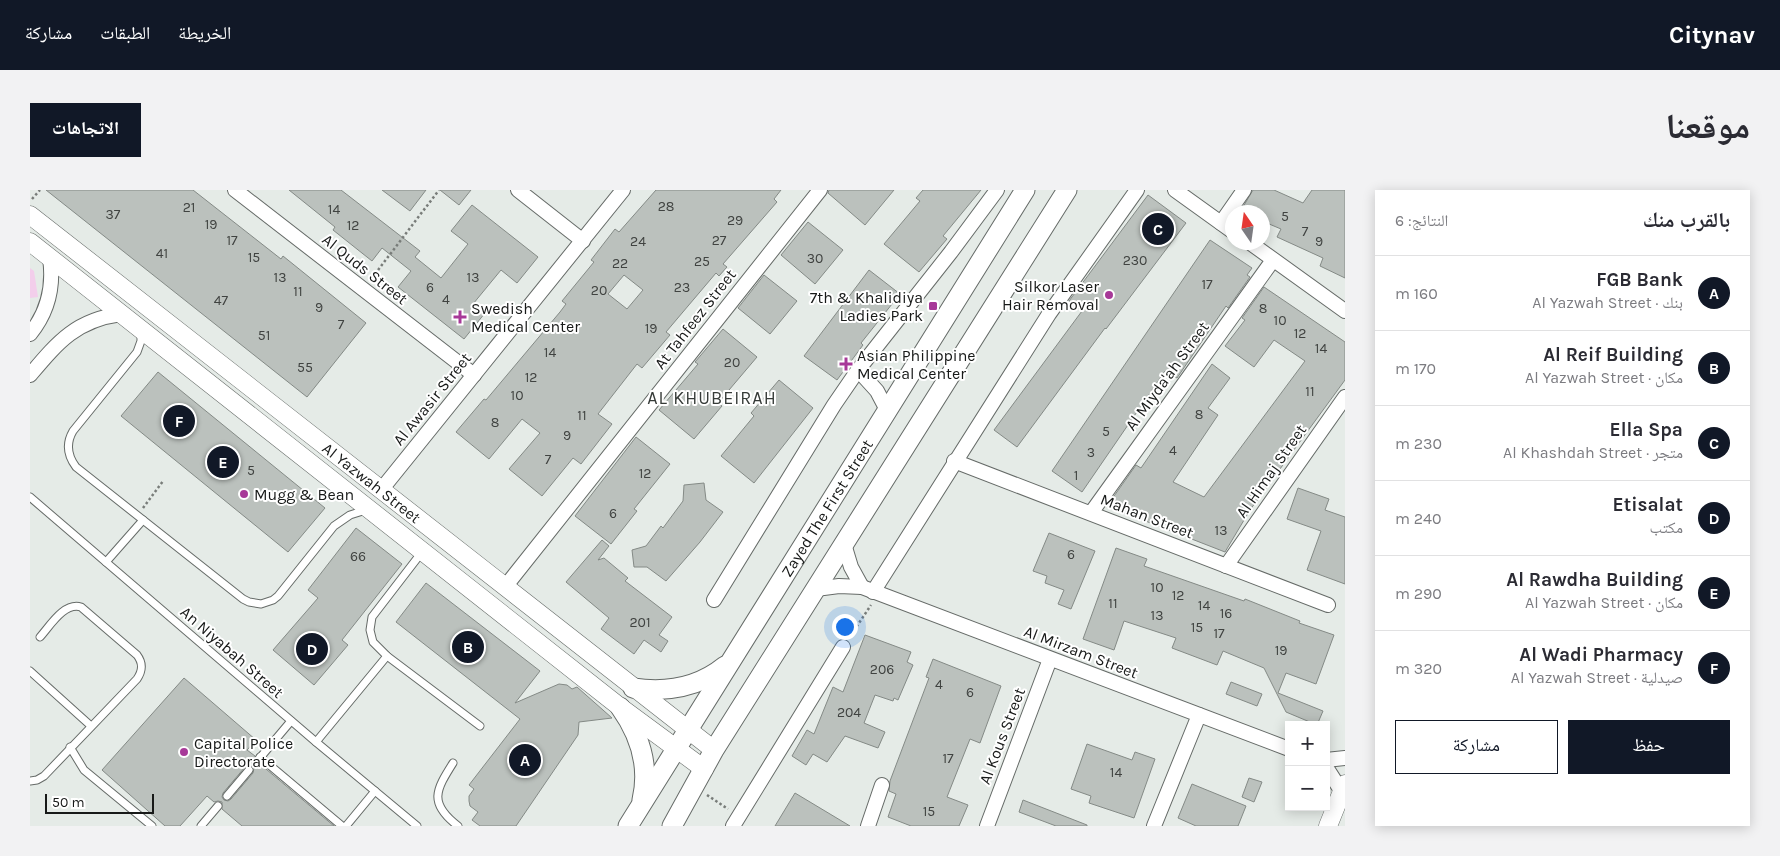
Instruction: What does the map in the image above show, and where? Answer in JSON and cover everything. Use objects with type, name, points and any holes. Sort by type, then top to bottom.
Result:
[{"type":"main road","name":"Zayed The First Street","points":[[628,826],[1025,190]]},
{"type":"main road","points":[[672,826],[714,750],[1067,190]]},
{"type":"main road","points":[[633,688],[661,690],[687,686],[711,675],[731,660]]},
{"type":"main road","points":[[620,707],[634,729],[642,753],[644,787],[640,808]]},
{"type":"street","name":"Al Quds Street","points":[[235,190],[474,375]]},
{"type":"street","points":[[518,190],[583,241]]},
{"type":"street","name":"Al Awasir Street","points":[[381,490],[624,190]]},
{"type":"street","name":"At Tahfeez Street","points":[[505,587],[820,190]]},
{"type":"street","points":[[714,600],[834,405],[858,370],[997,190]]},
{"type":"street","points":[[844,544],[851,567],[871,591],[1049,314],[1137,190]]},
{"type":"street","points":[[1175,190],[1225,225]]},
{"type":"street","points":[[1221,222],[1244,190]]},
{"type":"street","name":"Al Yazwah Street","points":[[30,214],[714,750]]},
{"type":"street","points":[[30,334],[41,317],[49,298],[52,277],[41,251],[56,235]]},
{"type":"street","points":[[1260,250],[1345,311]]},
{"type":"street","name":"Al Yazwah Street","points":[[41,251],[620,707],[704,769]]},
{"type":"street","name":"Al Miyda'ah Street","points":[[1090,513],[1273,260]]},
{"type":"street","points":[[30,375],[58,342],[76,328],[98,318],[121,314]]},
{"type":"street","points":[[858,370],[877,390],[887,410]]},
{"type":"street","name":"Al Himaj Street","points":[[1226,566],[1345,397]]},
{"type":"street","name":"Mahan Street","points":[[954,461],[1328,605]]},
{"type":"street","name":"Al Mirzam Street","points":[[816,589],[839,586],[871,591],[1285,747]]},
{"type":"street","points":[[736,821],[843,647]]},
{"type":"street","name":"Al Kous Street","points":[[987,826],[1050,659]]},
{"type":"street","points":[[1154,826],[1199,715]]},
{"type":"street","points":[[1330,760],[1345,758]]},
{"type":"street","points":[[1328,826],[1343,788],[1330,772]]},
{"type":"street","points":[[868,826],[882,785]]},
{"type":"lane","points":[[140,329],[141,341],[137,352],[73,430],[68,443],[72,462],[243,600],[261,604],[273,600],[334,526],[350,515],[369,510]]},
{"type":"lane","name":"An Niyabah Street","points":[[30,496],[291,721],[417,826]]},
{"type":"lane","points":[[106,562],[143,520]]},
{"type":"lane","points":[[422,552],[375,611],[370,630],[373,642],[388,656],[480,726]]},
{"type":"lane","points":[[30,781],[44,776],[142,670],[140,659],[85,610],[77,606],[68,607],[40,637]]},
{"type":"lane","points":[[316,742],[388,656]]},
{"type":"lane","points":[[30,670],[90,726]]},
{"type":"lane","points":[[291,721],[259,758],[342,826]]},
{"type":"lane","points":[[70,747],[84,770],[152,826]]},
{"type":"lane","points":[[453,763],[439,786],[438,800],[444,814],[458,826]]},
{"type":"lane","points":[[227,796],[248,770]]},
{"type":"lane","points":[[346,826],[375,791]]},
{"type":"lane","points":[[203,823],[218,806]]},
{"type":"path","points":[[30,202],[40,190]]},
{"type":"path","points":[[364,290],[438,190]]},
{"type":"path","points":[[137,515],[163,481]]},
{"type":"path","points":[[843,647],[871,591]]},
{"type":"path","points":[[706,795],[736,821]]},
{"type":"shaded area","points":[[30,268],[34,271],[38,297],[30,298]]},
{"type":"building","points":[[46,190],[193,190],[281,259],[283,256],[366,323],[307,397]]},
{"type":"building","points":[[289,190],[341,190],[420,251],[415,257],[441,278],[468,244],[451,231],[472,205],[538,257],[517,283],[501,270],[473,304],[485,313],[464,339],[398,287],[411,271],[382,248],[372,261],[333,230],[335,227]]},
{"type":"building","points":[[382,190],[426,190],[410,211]]},
{"type":"building","points":[[440,190],[471,190],[459,205]]},
{"type":"building","points":[[656,190],[781,190],[774,199],[777,202],[723,264],[727,267],[719,276],[716,273],[666,332],[670,335],[642,368],[637,364],[598,414],[612,424],[581,464],[573,458],[542,496],[509,469],[540,433],[522,419],[489,459],[456,432],[484,399],[486,400],[560,312],[566,304],[562,301],[594,262],[591,260],[615,229],[619,232]],"holes":[[[624,275],[643,290],[627,309],[608,294]]]},
{"type":"building","points":[[829,190],[894,190],[865,225],[828,193]]},
{"type":"building","points":[[923,190],[981,190],[943,236],[947,239],[919,272],[884,244],[920,201],[916,198]]},
{"type":"building","points":[[1253,190],[1274,190],[1303,203],[1312,190],[1345,190],[1345,278],[1320,266],[1323,258],[1277,237],[1281,229],[1270,224],[1270,205],[1244,205]]},
{"type":"building","points":[[1148,195],[1186,223],[1017,447],[994,430],[1082,311],[1069,301]]},
{"type":"building","points":[[808,222],[843,250],[815,284],[781,255]]},
{"type":"building","points":[[1210,240],[1252,268],[1247,275],[1250,277],[1228,308],[1226,306],[1177,378],[1165,371],[1082,492],[1052,471]]},
{"type":"building","points":[[869,270],[900,294],[861,343],[863,345],[837,380],[804,356]]},
{"type":"building","points":[[764,275],[797,301],[770,334],[738,308]]},
{"type":"building","points":[[1264,287],[1345,342],[1345,380],[1250,510],[1225,552],[1107,506],[1136,465],[1141,468],[1212,364],[1230,378],[1208,408],[1218,415],[1173,482],[1204,497],[1305,361],[1274,340],[1254,367],[1225,346],[1245,320],[1242,318]]},
{"type":"building","points":[[723,329],[757,357],[718,403],[722,406],[694,439],[659,410],[698,364],[695,362]]},
{"type":"building","points":[[158,372],[325,508],[288,552],[121,416]]},
{"type":"building","points":[[779,380],[813,408],[754,483],[721,456],[754,416],[751,413]]},
{"type":"building","points":[[636,437],[670,464],[634,509],[637,511],[611,544],[575,516]]},
{"type":"building","points":[[704,483],[706,500],[723,512],[700,542],[666,581],[647,567],[634,567],[632,550],[646,546],[661,526],[663,528],[683,501],[684,485]]},
{"type":"building","points":[[1298,488],[1329,499],[1325,510],[1345,517],[1345,584],[1307,570],[1321,531],[1287,519]]},
{"type":"building","points":[[356,528],[402,564],[342,640],[348,645],[314,685],[273,650],[318,598],[308,590]]},
{"type":"building","points":[[1049,533],[1095,551],[1071,609],[1058,604],[1064,590],[1045,583],[1047,576],[1033,571]]},
{"type":"building","points":[[602,540],[609,546],[598,560],[604,558],[628,578],[625,581],[672,617],[659,635],[668,641],[661,652],[644,640],[634,654],[601,629],[609,618],[566,582]]},
{"type":"building","points":[[1116,548],[1147,559],[1144,566],[1244,601],[1245,599],[1300,621],[1299,623],[1334,635],[1316,684],[1286,673],[1278,693],[1323,711],[1319,721],[1307,721],[1286,712],[1264,668],[1223,651],[1217,665],[1172,648],[1176,638],[1124,621],[1114,650],[1083,639]]},
{"type":"building","points":[[426,583],[540,671],[515,703],[559,684],[567,685],[572,689],[577,687],[612,718],[579,722],[578,735],[516,826],[480,826],[472,820],[478,812],[470,806],[469,796],[474,789],[469,785],[520,719],[396,622]]},
{"type":"building","points":[[865,635],[911,652],[907,662],[913,665],[898,700],[894,698],[893,701],[875,695],[864,723],[885,732],[878,748],[845,736],[827,762],[813,754],[806,765],[792,756],[807,730],[814,734],[833,687],[843,692]]},
{"type":"building","points":[[933,659],[1001,686],[980,743],[970,739],[947,797],[968,805],[959,826],[911,826],[888,817],[896,794],[889,791],[890,781],[929,678],[926,677]]},
{"type":"building","name":"Capital Police Directorate","points":[[184,678],[256,740],[247,750],[255,756],[255,763],[260,764],[334,826],[242,826],[222,809],[222,802],[214,802],[207,796],[180,826],[165,826],[102,770]],"holes":[[[249,765],[254,768],[253,773],[231,799],[228,801],[224,800],[222,797],[223,793],[245,767]]]},
{"type":"building","points":[[1231,682],[1262,694],[1257,706],[1226,694]]},
{"type":"building","points":[[1087,744],[1132,760],[1135,752],[1155,759],[1134,818],[1089,803],[1091,796],[1071,789]]},
{"type":"building","points":[[1249,778],[1262,782],[1254,802],[1242,797]]},
{"type":"building","points":[[1192,784],[1246,806],[1238,826],[1196,826],[1178,818]]},
{"type":"building","points":[[795,793],[850,826],[775,826]]},
{"type":"building","points":[[1023,800],[1087,826],[1056,826],[1019,812]]},
{"type":"place","name":"Ella Spa","points":[[1158,229]]},
{"type":"place","name":"Silkor Laser Hair Removal","points":[[1109,295]]},
{"type":"place","name":"7th & Khalidiya Ladies Park","points":[[933,306]]},
{"type":"place","name":"Swedish Medical Center","points":[[460,317]]},
{"type":"place","name":"Asian Philippine Medical Center","points":[[846,364]]},
{"type":"place","name":"Al Wadi Pharmacy","points":[[179,421]]},
{"type":"place","name":"Al Rawdha Building","points":[[223,462]]},
{"type":"place","name":"Mugg & Bean","points":[[244,494]]},
{"type":"place","name":"Al Reif Building","points":[[468,647]]},
{"type":"place","name":"Etisalat","points":[[312,649]]},
{"type":"place","name":"Capital Police Directorate","points":[[184,752]]},
{"type":"place","name":"FGB Bank","points":[[525,760]]},
{"type":"district","name":"AL KHUBEIRAH","points":[[712,398]]}]
